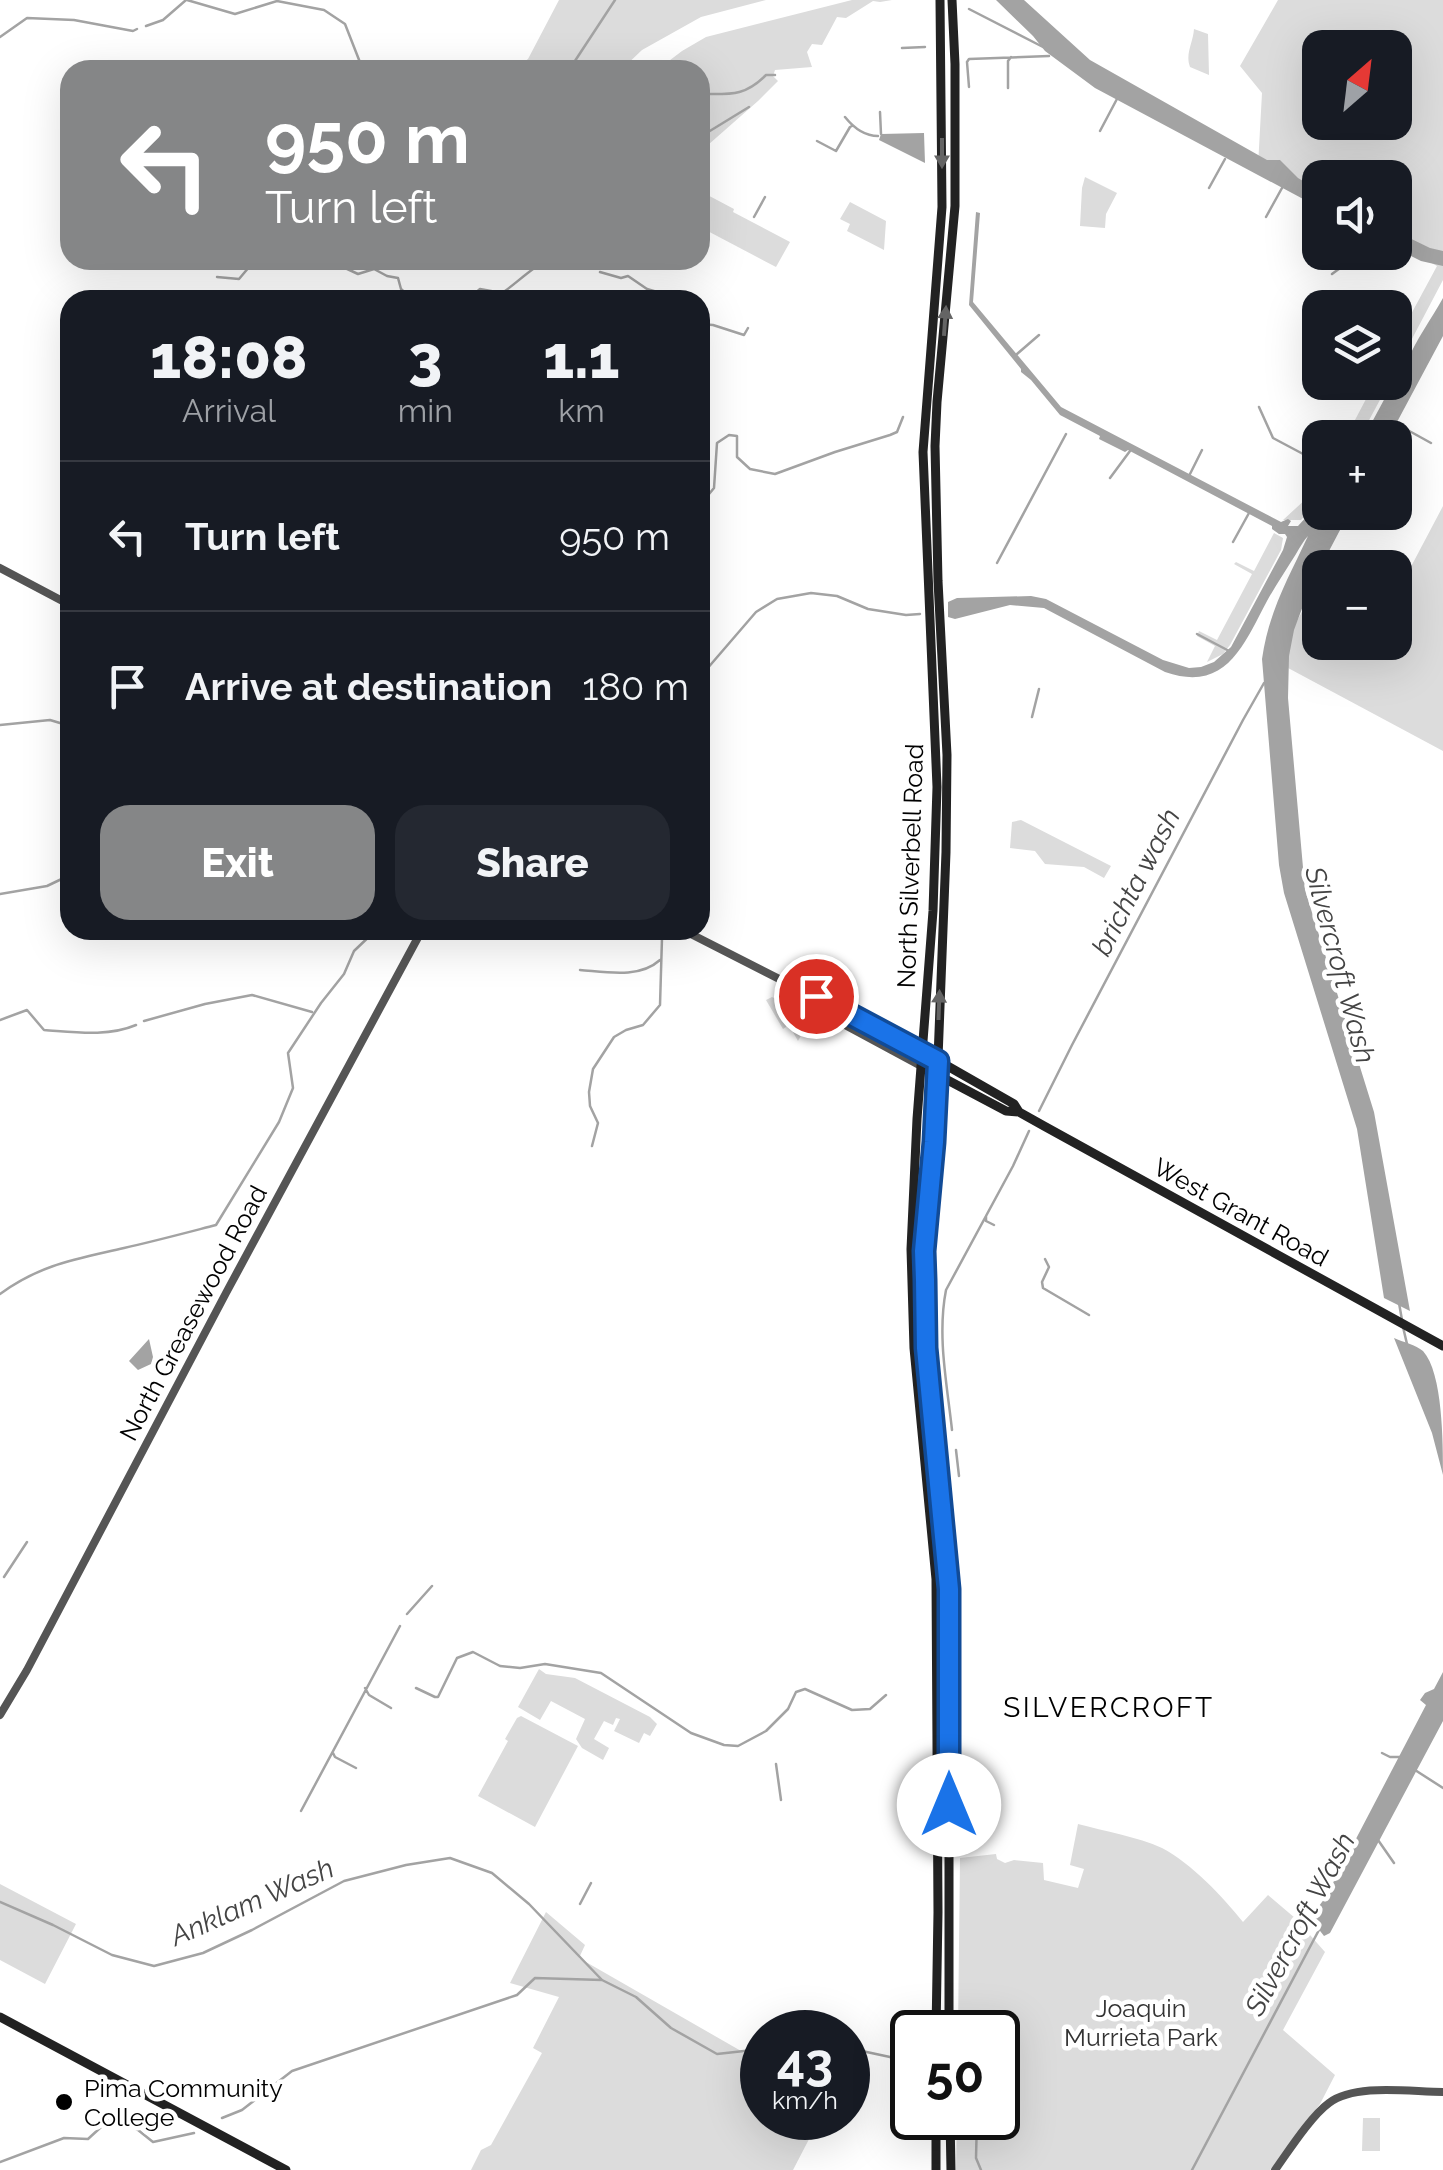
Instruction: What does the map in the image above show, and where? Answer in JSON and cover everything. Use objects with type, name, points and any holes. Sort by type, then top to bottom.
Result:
[{"type":"main road","name":"North Silverbell Road","points":[[940,0],[942,207],[923,452],[937,787],[911,1249],[914,1348],[936,1579],[947,2010]]},
{"type":"main road","name":"North Silverbell Road","points":[[938,2010],[943,1954],[949,1589],[926,1348],[924,1251],[938,1074],[946,852],[947,755],[935,446],[955,206],[952,0]]},
{"type":"main road","points":[[933,911],[934,956],[941,962]]},
{"type":"main road","name":"West Grant Road","points":[[922,1052],[1014,1104],[1019,1112]]},
{"type":"main road","name":"West Grant Road","points":[[922,1066],[1006,1111],[1019,1112],[1443,1346]]},
{"type":"main road","points":[[913,1212],[928,1212]]},
{"type":"main road","points":[[0,2017],[286,2170]]},
{"type":"main road","points":[[936,2140],[936,2170]]},
{"type":"main road","points":[[950,2140],[950,2170]]},
{"type":"street","points":[[0,568],[60,600]]},
{"type":"street","name":"North Greasewood Road","points":[[0,1715],[417,940]]},
{"type":"street","points":[[702,940],[922,1052]]},
{"type":"street","points":[[797,989],[845,1025],[922,1066]]},
{"type":"street","points":[[1275,2170],[1322,2108],[1342,2096],[1372,2091],[1443,2092]]},
{"type":"green space","points":[[559,0],[766,0],[701,17],[632,60],[528,59]]},
{"type":"green space","points":[[852,0],[892,0],[873,1],[846,18],[837,17],[822,45],[812,44],[807,52],[812,67],[775,70],[773,76],[778,81],[710,143],[710,60],[670,60],[706,37]]},
{"type":"green space","points":[[1278,0],[1443,0],[1443,280],[1412,339],[1412,312],[1437,266],[1412,252],[1412,160],[1302,160],[1302,191],[1258,166],[1262,93],[1240,66]]},
{"type":"green space","points":[[1194,29],[1208,34],[1209,75],[1190,67]]},
{"type":"green space","points":[[1085,177],[1117,193],[1106,214],[1105,228],[1080,226]]},
{"type":"green space","points":[[710,196],[790,242],[776,267],[710,232]]},
{"type":"green space","points":[[850,202],[886,221],[884,250],[847,231],[850,224],[840,219]]},
{"type":"green space","points":[[1366,400],[1380,400],[1369,420],[1355,420]]},
{"type":"green space","points":[[1302,503],[1301,520],[1283,520]]},
{"type":"green space","points":[[1443,506],[1443,751],[1275,661],[1302,612],[1302,660],[1412,660],[1412,565]]},
{"type":"green space","points":[[1274,533],[1283,538],[1281,550],[1230,645],[1223,654],[1207,662],[1215,646],[1197,636],[1199,631],[1217,640],[1252,574],[1234,564],[1254,571]]},
{"type":"green space","points":[[1021,820],[1111,866],[1104,878],[1084,867],[1045,864],[1035,851],[1010,848],[1012,822]]},
{"type":"green space","points":[[772,997],[811,1017],[798,1041],[789,1025],[783,1029],[766,1000]]},
{"type":"green space","points":[[539,1669],[546,1674],[575,1678],[657,1724],[650,1736],[644,1733],[639,1743],[614,1731],[620,1719],[616,1718],[613,1725],[604,1721],[594,1739],[609,1748],[603,1760],[582,1748],[576,1739],[585,1719],[551,1701],[540,1720],[518,1707]]},
{"type":"green space","points":[[521,1716],[578,1746],[535,1827],[478,1796],[508,1741],[505,1739]]},
{"type":"green space","name":"Joaquin Murrieta Park","points":[[1078,1824],[1142,1841],[1184,1862],[1243,1922],[1268,1895],[1325,1952],[1283,2030],[1335,2075],[1320,2104],[1270,2170],[956,2170],[957,2140],[1020,2140],[1020,2010],[958,2010],[960,1858],[996,1854],[1005,1863],[1043,1863],[1044,1880],[1078,1888],[1084,1869],[1070,1865]]},
{"type":"green space","points":[[0,1884],[76,1924],[45,1984],[0,1960]]},
{"type":"green space","points":[[546,1912],[585,1945],[579,1958],[740,2050],[740,2140],[809,2140],[793,2170],[471,2170],[481,2150],[491,2145],[542,2053],[533,2048],[559,1997],[510,1983]]},
{"type":"green space","points":[[1363,2118],[1380,2118],[1380,2151],[1362,2151]]},
{"type":"shaded area","points":[[996,0],[1024,0],[1090,60],[1267,160],[1280,160],[1302,180],[1302,198],[1095,88],[1045,51]]},
{"type":"shaded area","points":[[924,133],[925,163],[879,140],[881,134]]},
{"type":"shaded area","points":[[976,212],[980,213],[973,302],[1061,407],[1281,522],[1288,519],[1288,526],[1302,522],[1302,530],[1340,530],[1330,550],[1302,550],[1302,608],[1289,656],[1288,698],[1305,890],[1374,1112],[1410,1311],[1384,1298],[1357,1129],[1284,893],[1279,865],[1262,659],[1274,610],[1308,536],[1240,649],[1218,671],[1203,676],[1165,672],[1044,608],[1010,605],[955,619],[948,617],[948,602],[957,598],[1031,596],[1046,599],[1163,660],[1189,668],[1201,667],[1214,662],[1231,647],[1287,537],[1060,415],[969,305]]},
{"type":"shaded area","points":[[1412,239],[1443,251],[1443,266],[1412,256]]},
{"type":"shaded area","points":[[1443,298],[1443,336],[1412,394],[1412,351]]},
{"type":"shaded area","points":[[1384,400],[1409,400],[1398,420],[1373,420]]},
{"type":"shaded area","points":[[1394,1338],[1423,1351],[1430,1361],[1440,1409],[1443,1475],[1432,1433]]},
{"type":"shaded area","points":[[149,1339],[151,1364],[138,1370],[129,1361]]},
{"type":"shaded area","points":[[1443,1672],[1443,1721],[1330,1933],[1324,1936],[1310,1918],[1325,1898],[1426,1705],[1420,1700],[1434,1689]]},
{"type":"waterway","points":[[146,26],[163,20],[186,0]]},
{"type":"waterway","points":[[187,0],[235,14],[277,1],[324,10],[345,24],[359,60]]},
{"type":"waterway","points":[[576,60],[615,0]]},
{"type":"waterway","points":[[969,9],[1043,47]]},
{"type":"waterway","points":[[0,37],[27,18],[137,29]]},
{"type":"waterway","points":[[902,48],[925,47]]},
{"type":"waterway","points":[[969,87],[969,59],[1049,56]]},
{"type":"waterway","points":[[1008,88],[1011,57]]},
{"type":"waterway","points":[[710,94],[736,93],[766,75],[775,75]]},
{"type":"waterway","points":[[1100,131],[1118,97]]},
{"type":"waterway","points":[[710,131],[749,107]]},
{"type":"waterway","points":[[880,112],[881,134]]},
{"type":"waterway","points":[[845,117],[859,130],[878,136]]},
{"type":"waterway","points":[[817,141],[836,151],[852,126]]},
{"type":"waterway","points":[[1209,188],[1225,159]]},
{"type":"waterway","points":[[1266,217],[1282,188]]},
{"type":"waterway","points":[[754,217],[765,197]]},
{"type":"waterway","points":[[217,277],[239,279],[247,270]]},
{"type":"waterway","points":[[349,270],[358,274],[371,270]]},
{"type":"waterway","points":[[376,270],[398,278],[402,290]]},
{"type":"waterway","points":[[506,290],[532,270]]},
{"type":"waterway","points":[[1332,274],[1337,270]]},
{"type":"waterway","points":[[600,272],[628,276],[650,290]]},
{"type":"waterway","points":[[479,290],[486,290]]},
{"type":"waterway","points":[[710,325],[744,335],[748,328]]},
{"type":"waterway","points":[[1017,354],[1039,335]]},
{"type":"waterway","points":[[1259,407],[1273,438],[1302,453]]},
{"type":"waterway","points":[[710,493],[714,488],[717,443],[729,435],[737,436],[737,457],[750,469],[775,474],[897,432],[903,417]]},
{"type":"waterway","points":[[1412,432],[1431,443]]},
{"type":"waterway","points":[[997,563],[1066,434]]},
{"type":"waterway","points":[[1189,476],[1202,450]]},
{"type":"waterway","points":[[1110,478],[1130,451]]},
{"type":"waterway","points":[[1233,542],[1249,513]]},
{"type":"waterway","points":[[710,665],[756,612],[777,599],[811,593],[837,596],[868,609],[920,614]]},
{"type":"waterway","points":[[1197,634],[1231,652]]},
{"type":"waterway","name":"brichta wash","points":[[1039,1111],[1264,683]]},
{"type":"waterway","points":[[1032,717],[1039,689]]},
{"type":"waterway","points":[[0,725],[50,720],[60,723]]},
{"type":"waterway","points":[[0,894],[47,886],[60,880]]},
{"type":"waterway","points":[[0,1294],[60,1264],[216,1225],[279,1122],[293,1088],[288,1053],[344,974],[354,951],[366,940]]},
{"type":"waterway","points":[[592,1146],[598,1123],[590,1106],[593,1069],[614,1037],[643,1025],[660,1005],[662,940]]},
{"type":"waterway","points":[[580,970],[632,972],[660,960]]},
{"type":"waterway","points":[[144,1021],[252,995],[312,1012]]},
{"type":"waterway","points":[[0,1020],[27,1010],[44,1030],[102,1032],[136,1025]]},
{"type":"waterway","name":"brichta wash","points":[[952,1430],[943,1342],[946,1290],[1029,1131]]},
{"type":"waterway","points":[[986,1216],[986,1221],[994,1225]]},
{"type":"waterway","points":[[1045,1259],[1049,1267],[1043,1288],[1089,1315]]},
{"type":"waterway","name":"Silvercroft Wash","points":[[1399,1303],[1402,1320]]},
{"type":"waterway","name":"Silvercroft Wash","points":[[1403,1327],[1407,1344]]},
{"type":"waterway","name":"brichta wash","points":[[956,1450],[959,1476]]},
{"type":"waterway","points":[[4,1577],[27,1542]]},
{"type":"waterway","points":[[407,1614],[432,1586]]},
{"type":"waterway","points":[[301,1811],[400,1626]]},
{"type":"waterway","points":[[416,1688],[438,1697],[457,1658],[473,1652],[500,1666],[545,1664],[601,1673],[691,1733],[738,1746],[766,1731],[788,1709],[796,1692],[805,1689],[852,1710],[870,1709],[886,1695]]},
{"type":"waterway","points":[[365,1688],[369,1695],[391,1708]]},
{"type":"waterway","points":[[333,1753],[356,1768]]},
{"type":"waterway","points":[[1382,1753],[1400,1757]]},
{"type":"waterway","points":[[776,1764],[781,1800]]},
{"type":"waterway","points":[[1415,1770],[1443,1788]]},
{"type":"waterway","points":[[1378,1840],[1394,1863]]},
{"type":"waterway","name":"Anklam Wash","points":[[0,1902],[112,1955],[154,1966],[203,1953],[344,1881],[450,1858],[492,1873],[529,1904],[602,1980],[636,1997],[671,2028],[717,2054],[740,2051]]},
{"type":"waterway","points":[[580,1904],[591,1883]]},
{"type":"waterway","name":"Silvercroft Wash","points":[[1192,2170],[1320,1928]]},
{"type":"waterway","points":[[222,2118],[242,2110],[292,2071],[517,1995],[535,1978],[602,1980]]},
{"type":"waterway","name":"Anklam Wash","points":[[870,2053],[890,2057]]},
{"type":"waterway","points":[[0,2162],[64,2138],[88,2139],[112,2117],[153,2142],[194,2133]]},
{"type":"waterway","name":"Anklam Wash","points":[[976,2140],[976,2158],[981,2170]]},
{"type":"place","name":"Pima Community College","points":[[64,2102]]},
{"type":"district","name":"SILVERCROFT","points":[[1109,1707]]},
{"type":"route","points":[[816,996],[938,1061],[924,1251],[926,1348],[949,1589],[949,1805]]}]
